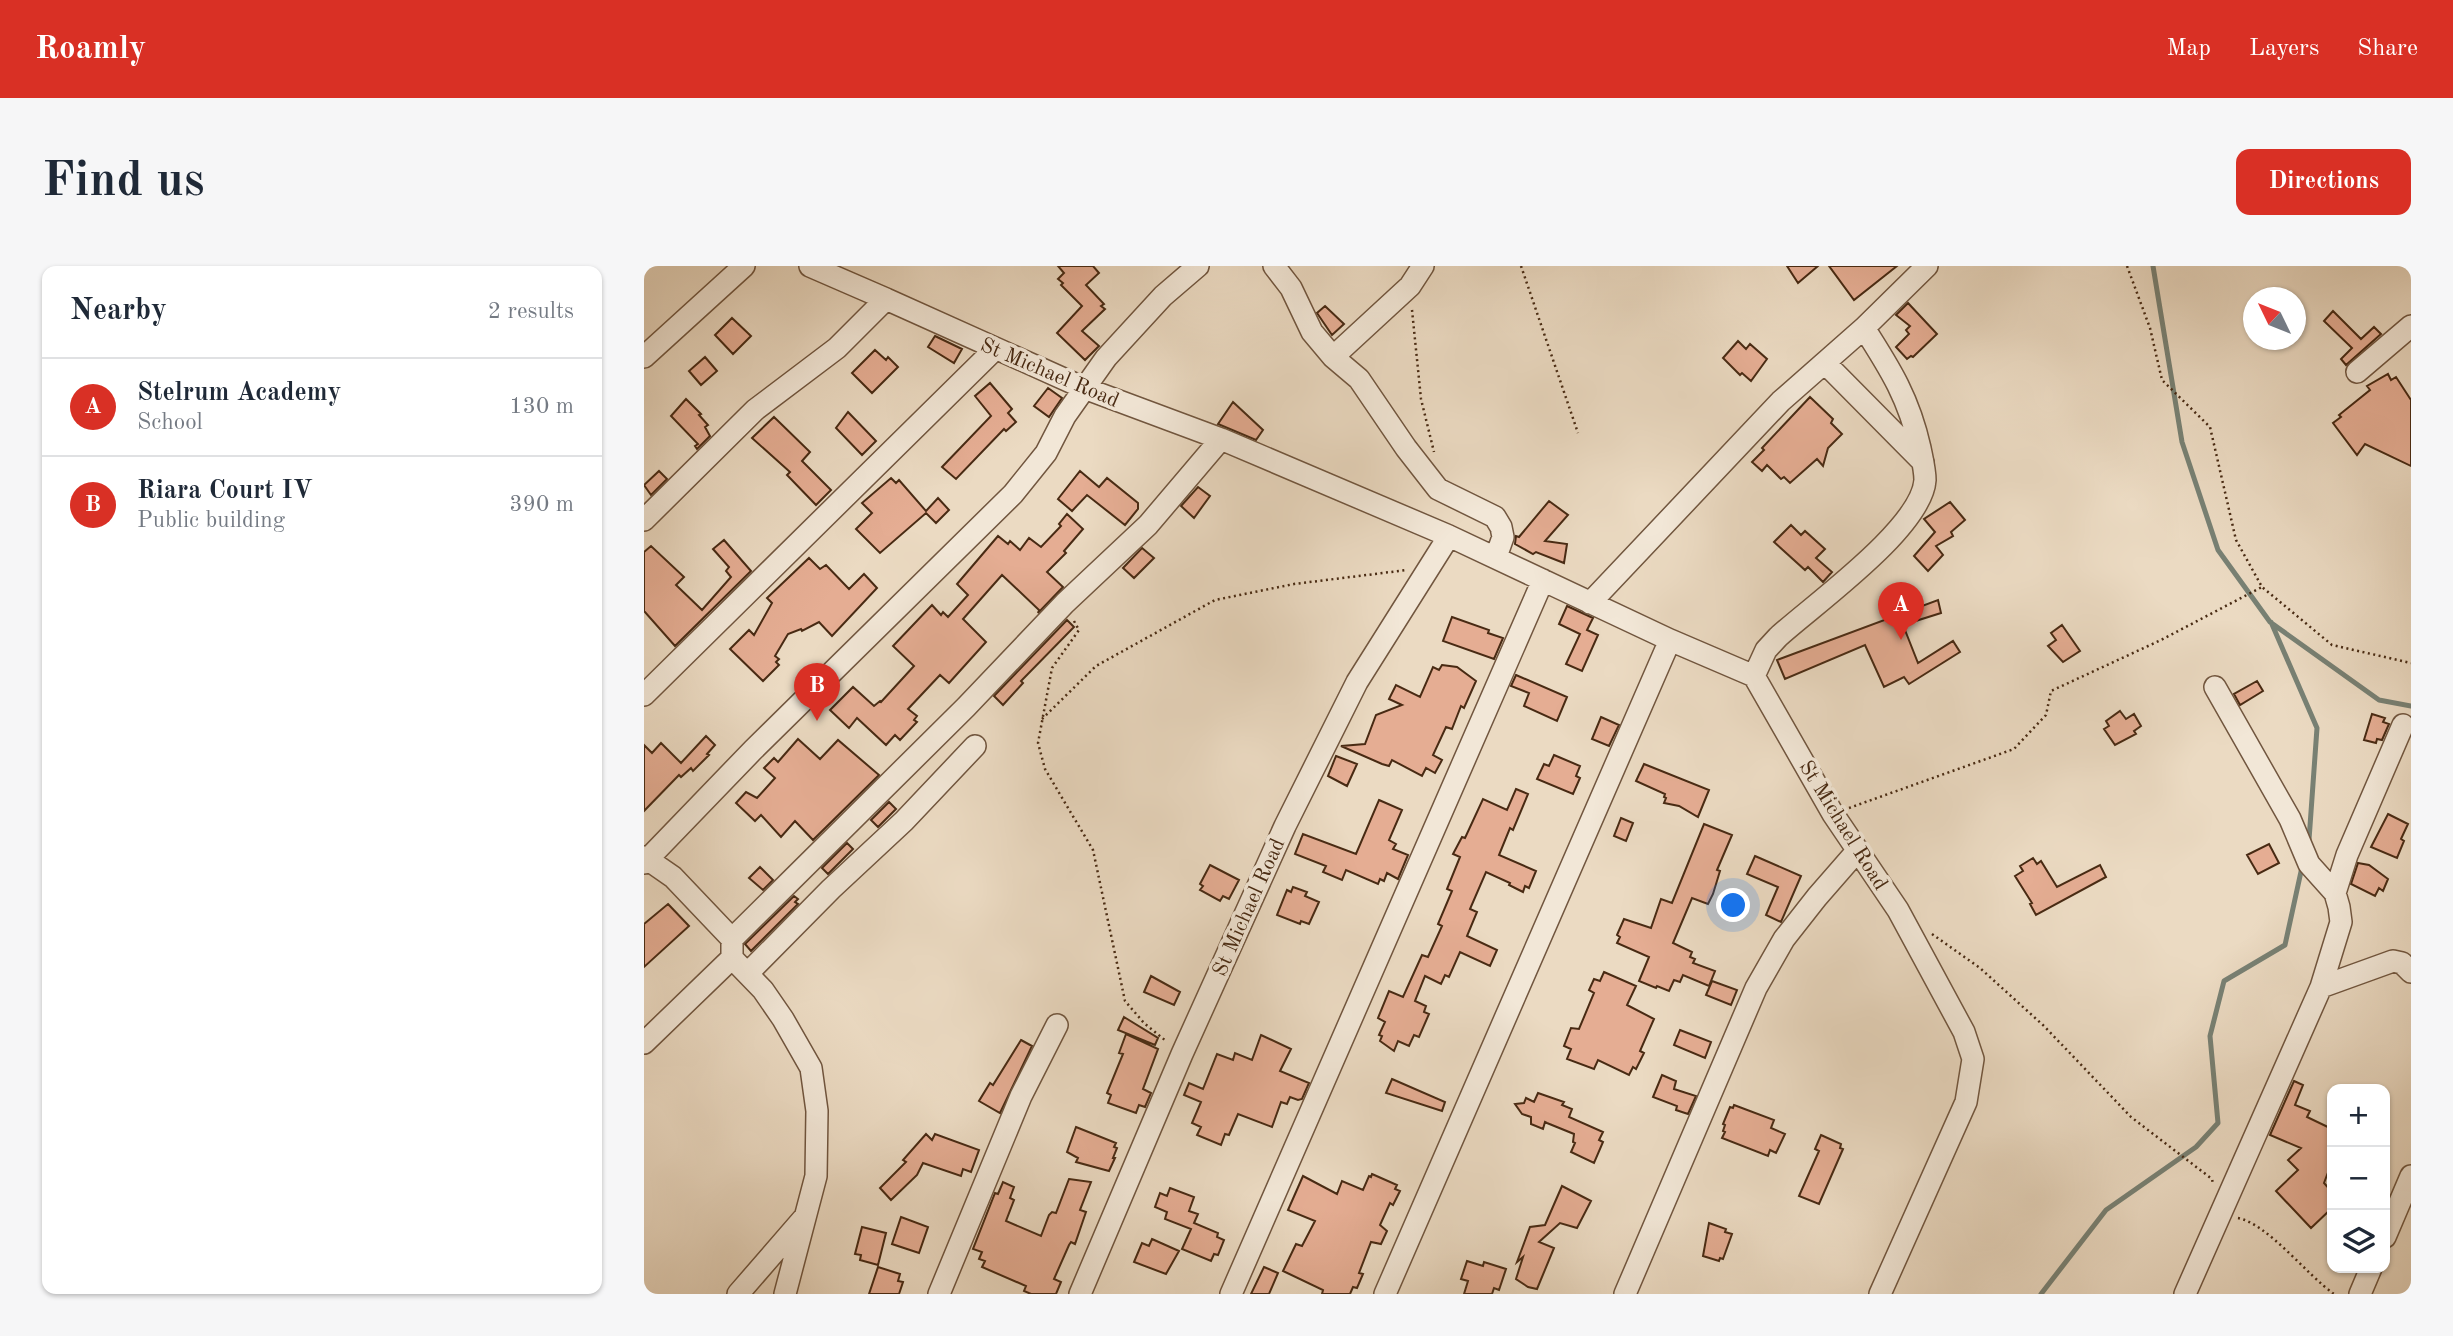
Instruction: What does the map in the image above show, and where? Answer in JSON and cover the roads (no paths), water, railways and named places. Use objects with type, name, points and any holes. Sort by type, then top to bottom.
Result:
[{"type":"street","points":[[644,357],[744,266]]},
{"type":"street","points":[[786,1294],[816,1177],[817,1111],[811,1068],[783,1019],[732,948],[673,877],[645,860],[1013,494],[1046,453],[1065,416],[1105,358],[1155,305],[1198,266]]},
{"type":"street","points":[[1274,266],[1291,288],[1312,332],[1333,357],[1359,379],[1438,489],[1495,517],[1503,537],[1496,557]]},
{"type":"street","points":[[1333,357],[1409,286],[1423,266]]},
{"type":"street","points":[[1590,603],[1781,401],[1864,328],[1927,266]]},
{"type":"street","name":"St Michael Road","points":[[815,267],[1084,388],[1221,439],[1496,557],[1670,640],[1754,676],[1833,814],[1898,910],[1964,1032],[1973,1059],[1966,1102],[1883,1289]]},
{"type":"street","points":[[644,520],[755,410],[837,348],[886,299]]},
{"type":"street","points":[[2357,372],[2411,326]]},
{"type":"street","points":[[1754,676],[1766,650],[1778,637],[1876,554],[1917,504],[1925,481],[1913,417],[1899,384],[1864,328]]},
{"type":"street","points":[[644,695],[995,349]]},
{"type":"street","points":[[1825,362],[1923,462]]},
{"type":"street","points":[[644,1043],[1065,603],[1148,525],[1221,439]]},
{"type":"street","name":"St Michael Road","points":[[1080,1294],[1182,1054],[1285,826],[1351,694],[1449,537]]},
{"type":"street","points":[[1231,1294],[1543,580]]},
{"type":"street","points":[[1385,1294],[1670,640]]},
{"type":"street","points":[[2185,1294],[2320,987],[2341,922],[2335,893],[2309,864],[2290,819],[2215,687]]},
{"type":"street","points":[[2335,893],[2347,855],[2403,724]]},
{"type":"street","points":[[748,973],[831,889],[904,821],[975,746]]},
{"type":"street","points":[[1625,1294],[1756,988],[1784,939],[1858,850]]},
{"type":"street","points":[[2320,987],[2393,961],[2402,963],[2411,972]]},
{"type":"street","points":[[939,1294],[1021,1096],[1057,1025]]},
{"type":"street","points":[[2390,1225],[2411,1176]]},
{"type":"street","points":[[738,1294],[806,1215]]},
{"type":"street","points":[[2360,1294],[2369,1273]]},
{"type":"waterway","points":[[2153,266],[2182,442],[2218,550],[2270,622],[2379,700],[2411,706]]},
{"type":"waterway","points":[[2271,622],[2317,728],[2309,840]]},
{"type":"waterway","points":[[2041,1294],[2106,1210],[2196,1147],[2218,1123],[2210,1036],[2224,981],[2285,945],[2302,867]]},
{"type":"place","name":"Stelrum Academy","points":[[1901,640]]},
{"type":"place","name":"Riara Court IV","points":[[817,721]]}]
